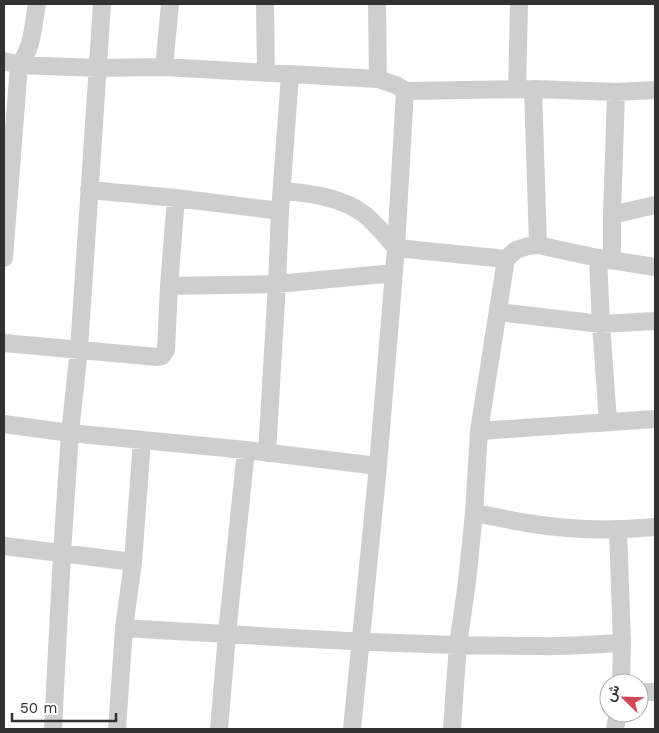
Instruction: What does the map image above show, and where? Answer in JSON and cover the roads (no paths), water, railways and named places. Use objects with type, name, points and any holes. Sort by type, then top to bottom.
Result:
[{"type":"street","points":[[11,63],[25,58],[30,47],[37,4]]},
{"type":"street","points":[[53,729],[70,433],[79,349],[102,4]]},
{"type":"street","points":[[164,67],[170,4]]},
{"type":"street","points":[[265,4],[266,73]]},
{"type":"street","points":[[377,4],[378,79]]},
{"type":"street","points":[[518,4],[538,244]]},
{"type":"street","points":[[11,63],[98,68],[164,67],[378,79],[405,90],[525,89],[616,92],[655,90]]},
{"type":"street","points":[[4,258],[11,63]]},
{"type":"street","points":[[267,453],[278,284],[280,211],[290,75]]},
{"type":"street","points":[[352,729],[378,466],[396,248],[405,90]]},
{"type":"street","points":[[608,422],[601,324],[605,259],[612,215],[616,92]]},
{"type":"street","points":[[89,190],[176,198],[280,211]]},
{"type":"street","points":[[282,191],[325,197],[345,204],[363,214],[396,248],[506,259]]},
{"type":"street","points":[[4,343],[162,356],[166,350],[176,198]]},
{"type":"street","points":[[612,215],[655,205]]},
{"type":"street","points":[[452,729],[458,645],[474,512],[479,431],[506,259],[516,250],[538,244],[605,259],[655,267]]},
{"type":"street","points":[[169,286],[278,284],[394,273]]},
{"type":"street","points":[[498,312],[601,324],[655,321]]},
{"type":"street","points":[[479,431],[655,419]]},
{"type":"street","points":[[4,424],[70,433],[246,450],[378,466]]},
{"type":"street","points":[[117,729],[124,628],[133,562],[142,441]]},
{"type":"street","points":[[219,729],[246,450]]},
{"type":"street","points":[[474,512],[528,524],[586,529],[655,527]]},
{"type":"street","points":[[618,529],[621,673]]},
{"type":"street","points":[[4,546],[133,562]]},
{"type":"street","points":[[124,628],[458,645],[540,646],[622,643]]}]
